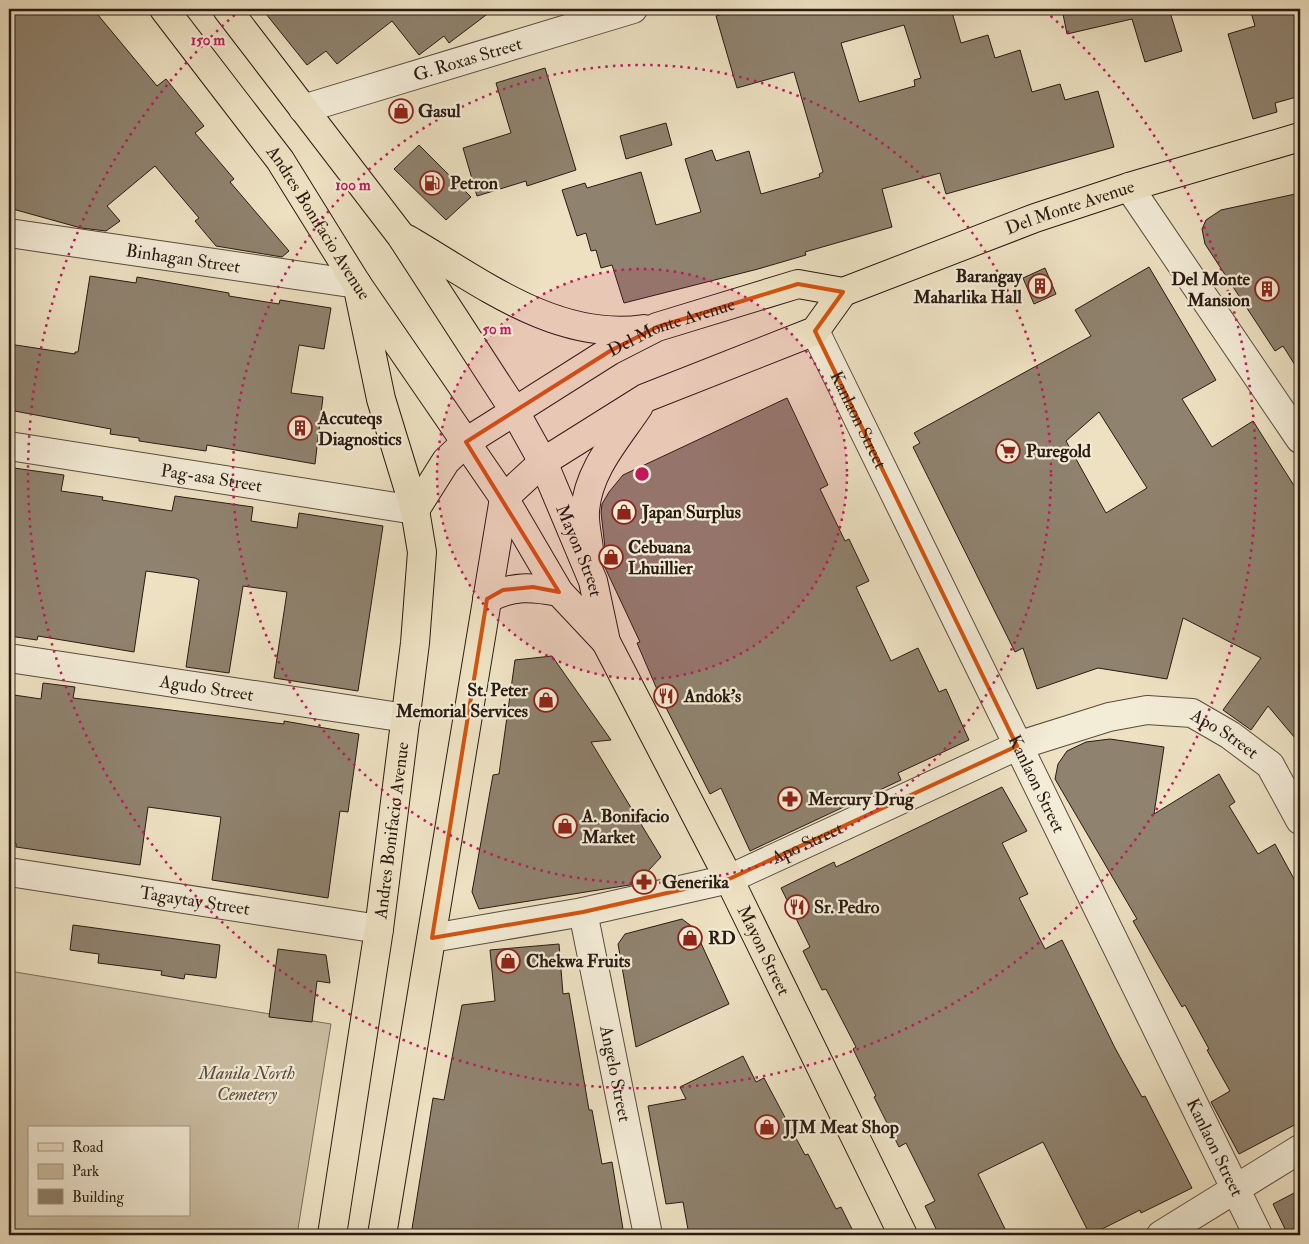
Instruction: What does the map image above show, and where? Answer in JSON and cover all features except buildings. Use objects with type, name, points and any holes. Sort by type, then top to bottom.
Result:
[{"type":"main road","name":"Andres Bonifacio Avenue","points":[[164,9],[280,160],[357,284],[504,498]]},
{"type":"main road","points":[[227,9],[401,236],[514,410],[542,462]]},
{"type":"main road","name":"Del Monte Avenue","points":[[514,410],[610,351],[657,327],[798,284],[842,292],[1026,222],[1129,187],[1300,137]]},
{"type":"main road","points":[[401,236],[494,292],[526,308],[572,325],[622,332],[657,327]]},
{"type":"main road","name":"Andres Bonifacio Avenue","points":[[332,1235],[379,929],[416,643],[422,552],[415,510],[381,399],[357,284]]},
{"type":"main road","points":[[382,1235],[504,498],[542,462],[645,398],[815,331],[842,292]]},
{"type":"main road","points":[[593,581],[585,512],[590,484],[599,464],[645,398]]},
{"type":"main road","points":[[415,510],[446,461],[466,442],[514,410]]},
{"type":"main road","name":"Mayon Street","points":[[542,462],[593,581],[606,642],[729,879],[903,1235]]},
{"type":"main road","name":"Mayon Street","points":[[504,498],[559,592],[606,642]]},
{"type":"main road","points":[[487,599],[503,590],[533,587],[559,592]]},
{"type":"street","name":"G. Roxas Street","points":[[303,109],[581,16],[633,9]]},
{"type":"street","points":[[1129,187],[1300,439]]},
{"type":"street","name":"Binhagan Street","points":[[9,233],[357,284]]},
{"type":"street","name":"Kanlaon Street","points":[[815,331],[1258,1235]]},
{"type":"street","name":"Pag-asa Street","points":[[9,446],[415,510]]},
{"type":"street","name":"Agudo Street","points":[[9,658],[406,718]]},
{"type":"street","name":"Apo Street","points":[[432,938],[583,912],[729,879],[1017,746],[1118,715],[1147,710],[1192,714],[1230,735],[1270,764],[1300,820]]},
{"type":"street","name":"Tagaytay Street","points":[[9,872],[379,929]]},
{"type":"street","name":"Angelo Street","points":[[583,912],[648,1235]]},
{"type":"street","points":[[1161,1235],[1300,1149]]},
{"type":"highlighted area","points":[[798,284],[843,292],[815,331],[1017,746],[729,879],[583,912],[432,938],[487,599],[503,590],[533,587],[559,592],[466,442],[610,351],[657,327]]},
{"type":"green space","name":"Manila North Cemetery","points":[[9,971],[331,1024],[297,1235],[9,1235]]},
{"type":"place","name":"Gasul","points":[[401,111]]},
{"type":"place","name":"Petron","points":[[432,183]]},
{"type":"place","name":"Barangay Maharlika Hall","points":[[1040,286]]},
{"type":"place","name":"Del Monte Mansion","points":[[1267,289]]},
{"type":"place","name":"Accuteqs Diagnostics","points":[[300,428]]},
{"type":"place","name":"Puregold","points":[[1008,451]]},
{"type":"place","name":"Japan Surplus","points":[[624,512]]},
{"type":"place","name":"Cebuana Lhuillier","points":[[611,557]]},
{"type":"place","name":"Andok's","points":[[666,696]]},
{"type":"place","name":"St. Peter Memorial Services","points":[[546,700]]},
{"type":"place","name":"Mercury Drug","points":[[790,799]]},
{"type":"place","name":"A. Bonifacio Market","points":[[565,826]]},
{"type":"place","name":"Generika","points":[[644,882]]},
{"type":"place","name":"Sr. Pedro","points":[[797,907]]},
{"type":"place","name":"RD","points":[[690,938]]},
{"type":"place","name":"Chekwa Fruits","points":[[508,961]]},
{"type":"place","name":"JJM Meat Shop","points":[[767,1127]]}]
